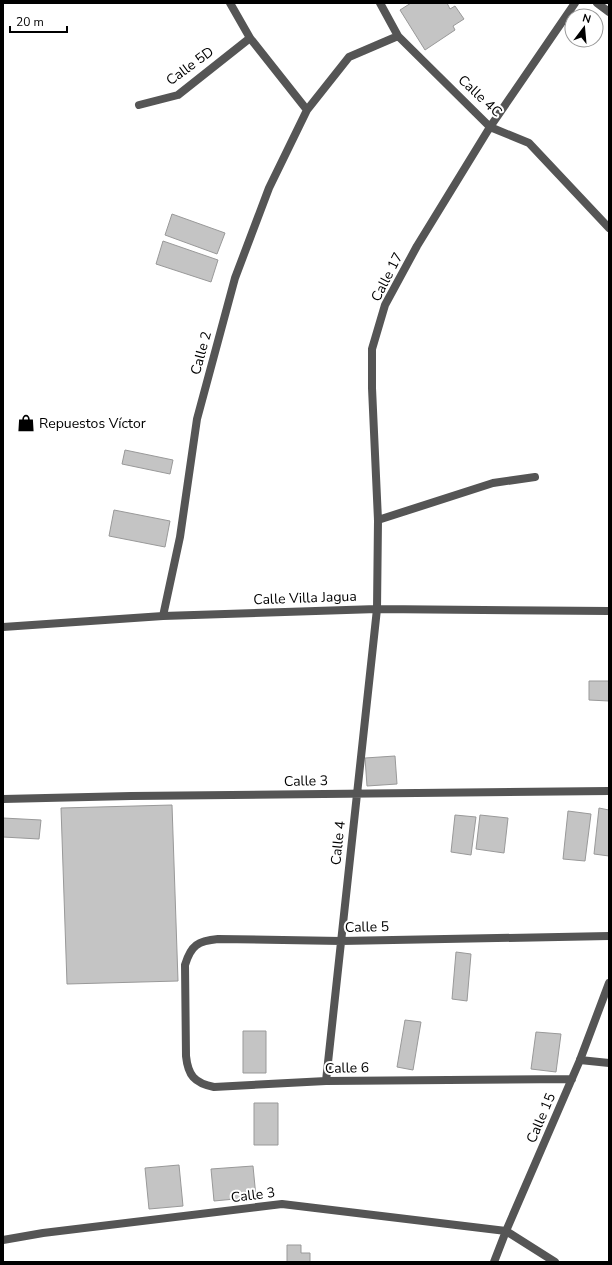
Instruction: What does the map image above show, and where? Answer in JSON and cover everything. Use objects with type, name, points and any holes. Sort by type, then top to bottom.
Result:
[{"type":"street","points":[[230,3],[250,38],[307,110]]},
{"type":"street","name":"Calle 4C","points":[[380,3],[398,36],[490,126],[529,143],[609,228]]},
{"type":"street","name":"Calle 17","points":[[377,609],[378,520],[372,388],[372,349],[385,305],[417,246],[490,126],[575,3]]},
{"type":"street","points":[[597,3],[609,12]]},
{"type":"street","name":"Calle 2","points":[[163,616],[180,537],[197,419],[235,278],[268,188],[307,110],[349,57],[398,36]]},
{"type":"street","name":"Calle 5D","points":[[139,105],[178,95],[250,38]]},
{"type":"street","points":[[378,520],[493,483],[535,477]]},
{"type":"street","name":"Calle Villa Jagua","points":[[3,627],[163,616],[377,609],[609,611]]},
{"type":"street","name":"Calle 4","points":[[326,1081],[377,609]]},
{"type":"street","name":"Calle 3","points":[[3,800],[131,796],[609,791]]},
{"type":"street","name":"Calle 5","points":[[186,1011],[185,965],[188,954],[196,944],[206,940],[341,941],[609,936]]},
{"type":"street","name":"Calle 15","points":[[494,1262],[580,1060],[609,983]]},
{"type":"street","name":"Calle 6","points":[[186,1011],[186,1056],[188,1068],[197,1081],[214,1087],[326,1081],[572,1079]]},
{"type":"street","points":[[580,1060],[609,1063]]},
{"type":"street","name":"Calle 3","points":[[3,1240],[43,1233],[282,1204],[506,1231]]},
{"type":"street","points":[[506,1231],[555,1262]]},
{"type":"building","points":[[411,3],[447,3],[450,9],[455,6],[464,19],[453,26],[455,30],[425,50],[400,10]]},
{"type":"building","points":[[172,214],[225,233],[217,254],[165,235]]},
{"type":"building","points":[[163,241],[218,260],[211,282],[156,264]]},
{"type":"building","points":[[125,450],[173,460],[170,474],[122,464]]},
{"type":"building","points":[[114,510],[170,521],[165,547],[109,536]]},
{"type":"building","points":[[589,681],[609,681],[609,701],[589,700]]},
{"type":"building","points":[[395,756],[397,784],[367,786],[365,758]]},
{"type":"building","points":[[172,805],[178,981],[67,984],[61,808]]},
{"type":"building","points":[[599,808],[609,810],[609,856],[594,854]]},
{"type":"building","points":[[568,811],[591,814],[585,861],[563,859]]},
{"type":"building","points":[[455,815],[476,817],[471,855],[451,852]]},
{"type":"building","points":[[480,815],[508,818],[504,853],[476,849]]},
{"type":"building","points":[[3,818],[41,820],[39,839],[3,837]]},
{"type":"building","points":[[456,952],[471,954],[467,1001],[452,999]]},
{"type":"building","points":[[405,1020],[421,1022],[413,1070],[397,1067]]},
{"type":"building","points":[[243,1031],[266,1031],[266,1073],[243,1073]]},
{"type":"building","points":[[536,1032],[561,1034],[556,1072],[531,1069]]},
{"type":"building","points":[[254,1103],[278,1103],[278,1145],[254,1145]]},
{"type":"building","points":[[179,1165],[183,1206],[149,1209],[145,1168]]},
{"type":"building","points":[[253,1166],[256,1197],[214,1201],[211,1169]]},
{"type":"building","points":[[287,1245],[301,1245],[301,1253],[310,1253],[310,1262],[287,1262]]},
{"type":"place","name":"Repuestos Víctor","points":[[26,423]]}]
